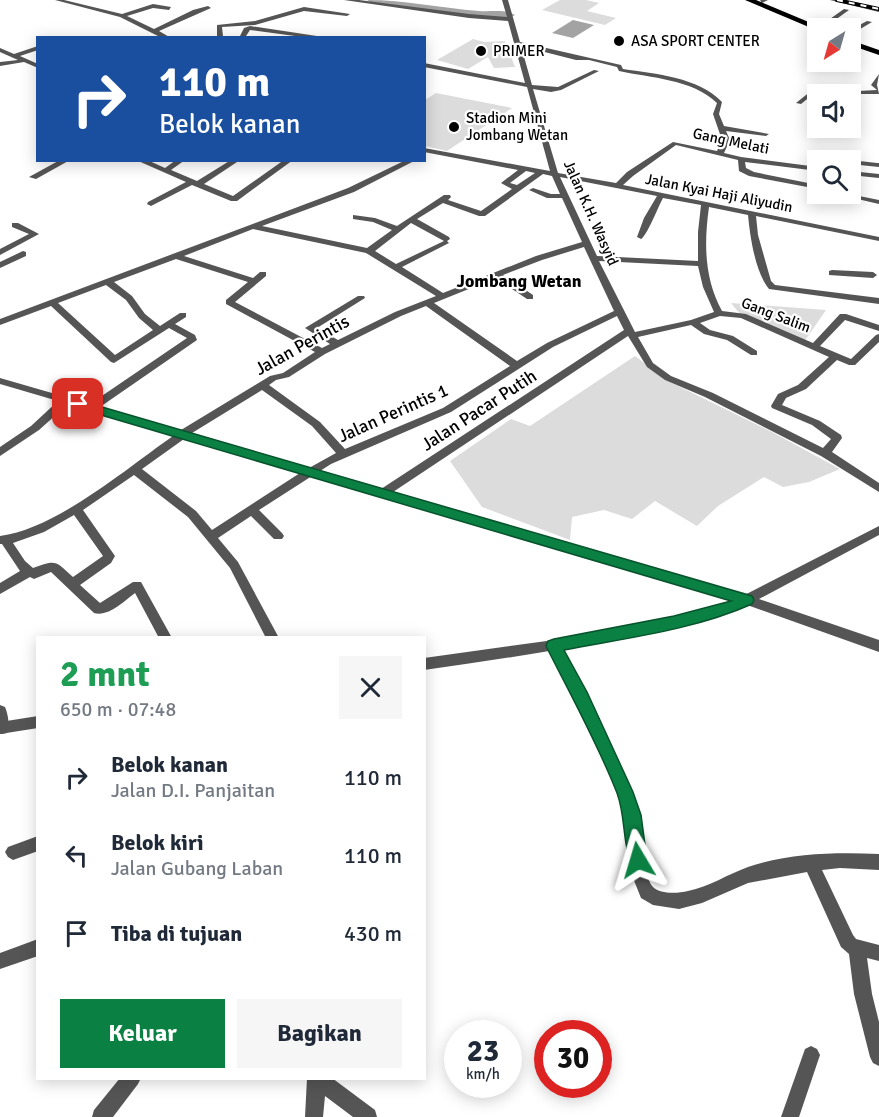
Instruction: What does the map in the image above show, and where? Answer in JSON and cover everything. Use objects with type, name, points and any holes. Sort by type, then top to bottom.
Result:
[{"type":"highway","points":[[758,1],[807,21]]},
{"type":"highway","points":[[861,44],[879,51]]},
{"type":"street","points":[[58,0],[123,16],[164,36]]},
{"type":"street","points":[[334,12],[348,0],[469,16],[508,16]]},
{"type":"street","points":[[381,0],[508,16]]},
{"type":"street","name":"Jalan K.H. Wasyid","points":[[505,0],[554,173],[619,312],[632,332],[643,356],[660,373],[825,453],[879,488]]},
{"type":"street","points":[[833,0],[879,10]]},
{"type":"street","points":[[845,0],[855,1]]},
{"type":"street","points":[[123,16],[151,7],[169,8]]},
{"type":"street","points":[[154,31],[170,26],[201,9],[208,8]]},
{"type":"street","points":[[220,36],[219,26],[255,22],[300,10],[347,14]]},
{"type":"street","points":[[836,18],[846,10]]},
{"type":"street","points":[[861,27],[869,22]]},
{"type":"street","points":[[244,36],[246,29],[250,28],[312,36]]},
{"type":"street","points":[[516,43],[620,66],[620,75],[636,79]]},
{"type":"street","points":[[14,56],[36,48]]},
{"type":"street","points":[[0,50],[36,65]]},
{"type":"street","points":[[0,64],[25,61]]},
{"type":"street","points":[[426,65],[530,88],[559,89],[596,71]]},
{"type":"street","points":[[621,70],[679,81],[712,95],[720,103],[716,114],[726,140],[719,155]]},
{"type":"street","points":[[861,97],[874,100],[878,93],[874,85],[879,76]]},
{"type":"street","points":[[799,103],[807,96]]},
{"type":"street","points":[[721,128],[766,134]]},
{"type":"street","name":"Gang Melati","points":[[618,186],[630,174],[673,144],[741,159],[807,168]]},
{"type":"street","name":"Jalan Kyai Haji Aliyudin","points":[[427,152],[554,173],[879,239]]},
{"type":"street","points":[[741,159],[744,170],[752,174],[807,185]]},
{"type":"street","points":[[33,177],[63,162]]},
{"type":"street","points":[[144,162],[196,182],[231,199],[237,198],[287,162]]},
{"type":"street","points":[[165,171],[179,162]]},
{"type":"street","points":[[151,204],[233,162]]},
{"type":"street","points":[[0,322],[351,190],[409,162]]},
{"type":"street","points":[[861,163],[878,165]]},
{"type":"street","points":[[519,189],[505,183],[524,169]]},
{"type":"street","points":[[369,251],[411,219],[445,198],[482,214],[541,172]]},
{"type":"street","points":[[861,174],[879,176]]},
{"type":"street","points":[[532,190],[550,196],[563,196]]},
{"type":"street","points":[[641,237],[648,218],[661,195]]},
{"type":"street","points":[[861,198],[879,202]]},
{"type":"street","points":[[705,204],[700,237],[702,264],[707,286],[719,313]]},
{"type":"street","points":[[752,213],[754,235],[767,281],[772,287],[879,301]]},
{"type":"street","points":[[356,217],[375,220],[398,229]]},
{"type":"street","points":[[396,267],[446,241],[411,219]]},
{"type":"street","points":[[0,252],[34,234],[15,225]]},
{"type":"street","points":[[253,227],[369,251],[444,297]]},
{"type":"street","name":"Jalan Perintis","points":[[3,540],[77,510],[182,435],[276,376],[286,375],[322,352],[386,319],[539,258],[586,244]]},
{"type":"street","points":[[0,265],[23,254]]},
{"type":"street","points":[[181,254],[254,281]]},
{"type":"street","points":[[594,258],[702,264]]},
{"type":"street","points":[[832,273],[874,276]]},
{"type":"street","points":[[263,274],[229,302],[322,352]]},
{"type":"street","points":[[497,275],[530,297]]},
{"type":"street","points":[[108,282],[129,298],[142,316],[160,331]]},
{"type":"street","points":[[295,336],[361,298]]},
{"type":"street","points":[[52,302],[112,359],[118,358],[183,315]]},
{"type":"street","points":[[428,303],[516,365]]},
{"type":"street","name":"Jalan Perintis 1","points":[[210,537],[343,453],[447,410],[550,345],[619,312]]},
{"type":"street","name":"Gang Salim","points":[[632,332],[693,321],[719,313],[743,316],[835,357]]},
{"type":"street","points":[[814,346],[843,316],[879,328]]},
{"type":"street","points":[[693,321],[707,332],[730,338],[754,354]]},
{"type":"street","points":[[91,408],[192,340],[192,337],[169,325]]},
{"type":"street","points":[[310,328],[337,344]]},
{"type":"street","name":"Jalan Pacar Putih","points":[[383,493],[593,355],[632,332]]},
{"type":"street","points":[[825,453],[837,438],[816,423],[776,406],[782,396],[802,387],[835,357],[853,363],[879,337]]},
{"type":"street","points":[[0,381],[747,600],[879,646]]},
{"type":"street","points":[[262,385],[316,424],[343,453]]},
{"type":"street","points":[[0,452],[30,432],[66,400]]},
{"type":"street","points":[[133,468],[185,506],[234,565],[272,636]]},
{"type":"street","points":[[72,584],[107,560],[109,556],[77,510]]},
{"type":"street","points":[[252,510],[278,536]]},
{"type":"street","points":[[426,664],[554,646],[674,622],[732,607],[879,530]]},
{"type":"street","points":[[3,540],[29,572],[34,574],[51,566],[98,609],[108,606],[137,585],[165,636]]},
{"type":"street","points":[[0,589],[29,572]]},
{"type":"street","points":[[554,646],[582,697],[625,792],[632,815],[642,888],[646,893],[670,900],[686,900],[702,897],[749,875],[840,860],[879,862]]},
{"type":"street","points":[[0,711],[1,728],[36,722]]},
{"type":"street","points":[[13,852],[36,844]]},
{"type":"street","points":[[811,863],[851,946],[879,953]]},
{"type":"street","points":[[0,961],[36,948]]},
{"type":"street","points":[[857,948],[863,994],[879,1057]]},
{"type":"street","points":[[790,1117],[811,1054]]},
{"type":"street","points":[[101,1117],[130,1080]]},
{"type":"street","points":[[314,1117],[317,1080]]},
{"type":"street","points":[[318,1080],[368,1117]]},
{"type":"shaded area","points":[[560,0],[586,0],[599,3],[587,11],[616,18],[605,25],[542,10]]},
{"type":"shaded area","points":[[573,20],[594,25],[573,38],[552,33]]},
{"type":"shaded area","name":"PRIMER","points":[[473,39],[484,42],[505,41],[515,67],[494,68],[488,57],[468,69],[437,60]]},
{"type":"shaded area","name":"Stadion Mini Jombang Wetan","points":[[436,93],[512,108],[447,151],[426,146],[426,99]]},
{"type":"shaded area","points":[[731,303],[826,310],[804,342],[745,320]]},
{"type":"shaded area","points":[[635,356],[670,382],[772,432],[840,469],[809,482],[783,487],[764,477],[718,506],[697,526],[655,501],[632,519],[604,510],[572,517],[570,540],[482,507],[450,461],[511,419],[530,426]]},
{"type":"waterway","points":[[372,0],[479,14],[510,15]]},
{"type":"railway","points":[[837,0],[879,9]]},
{"type":"place","name":"ASA SPORT CENTER","points":[[619,41]]},
{"type":"place","name":"PRIMER","points":[[481,51]]},
{"type":"place","name":"Stadion Mini Jombang Wetan","points":[[454,127]]},
{"type":"district","name":"Jombang Wetan","points":[[519,281]]},
{"type":"route","points":[[78,404],[747,600],[732,607],[674,622],[554,646],[582,697],[625,792],[632,815],[638,860]]}]
